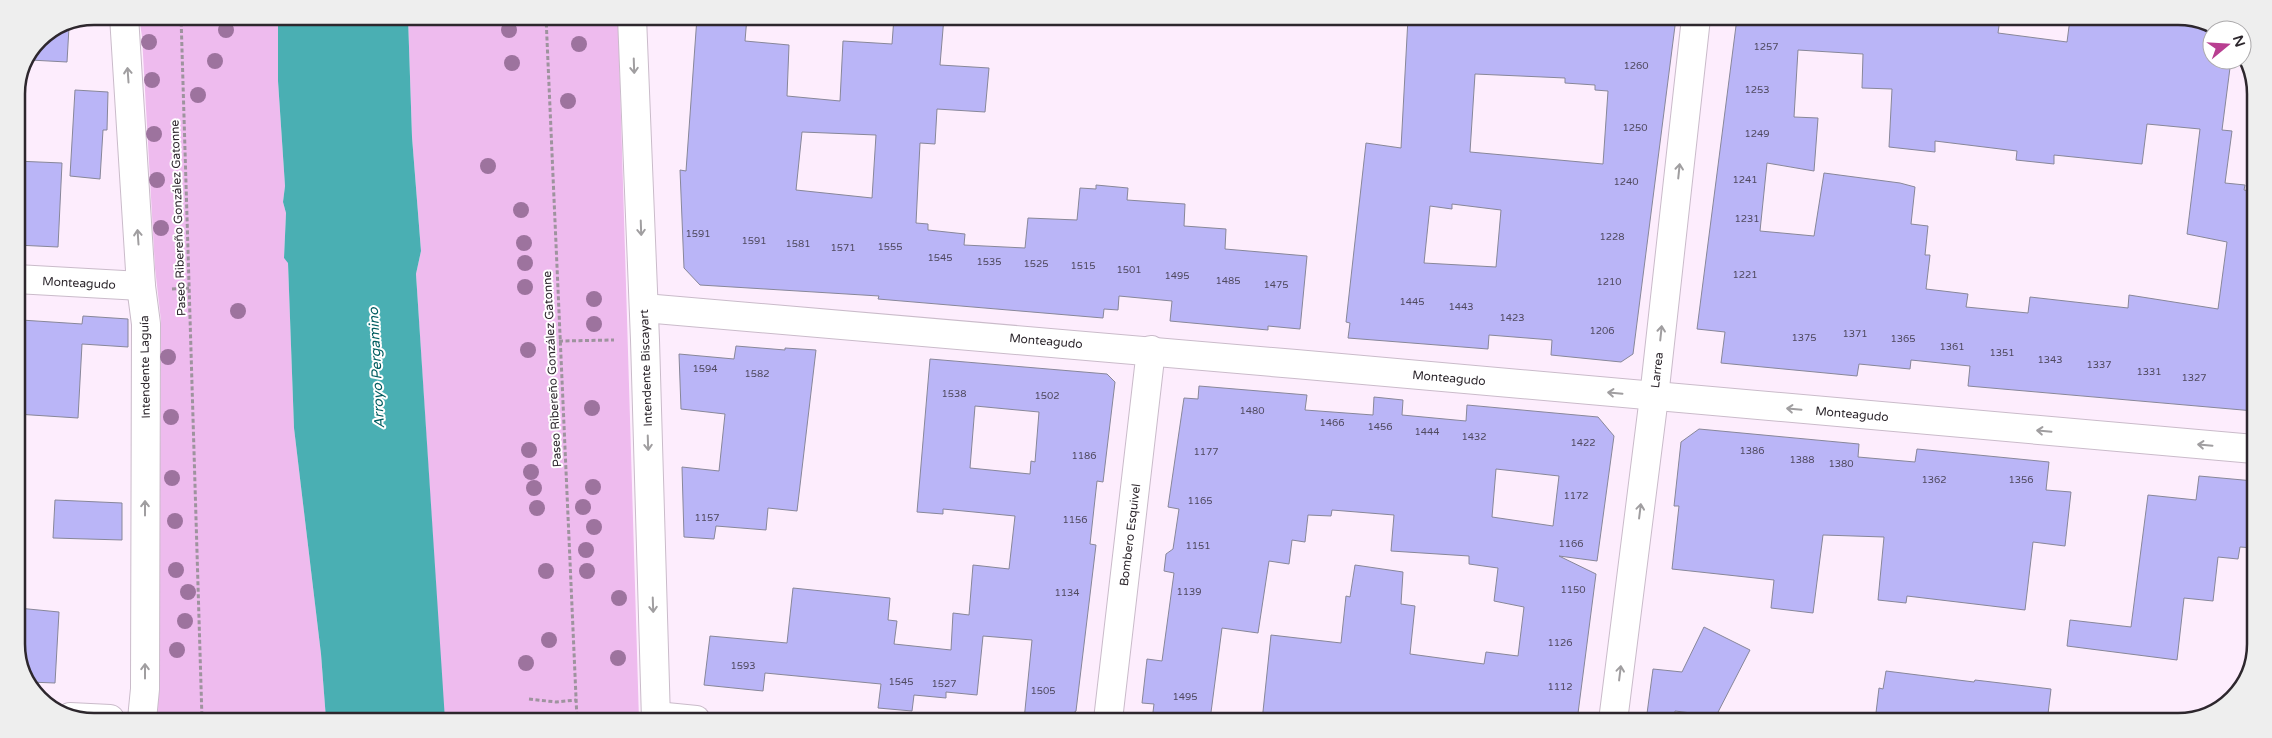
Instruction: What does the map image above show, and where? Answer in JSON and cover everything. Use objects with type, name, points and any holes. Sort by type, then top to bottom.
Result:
[{"type":"street","name":"Intendente Laguía","points":[[125,25],[141,286],[146,324],[145,679],[142,713]]},
{"type":"street","name":"Intendente Biscayart","points":[[632,25],[644,308],[656,713]]},
{"type":"street","name":"Larrea","points":[[1615,713],[1654,397],[1695,25]]},
{"type":"street","name":"Monteagudo","points":[[25,280],[141,286]]},
{"type":"street","name":"Monteagudo","points":[[644,308],[1151,350],[1654,397],[2247,448]]},
{"type":"street","name":"Bombero Esquivel","points":[[1109,713],[1151,350]]},
{"type":"path","name":"Paseo Ribereño González Gatonne","points":[[181,25],[202,713]]},
{"type":"path","name":"Paseo Ribereño González Gatonne","points":[[546,25],[577,713]]},
{"type":"path","points":[[560,341],[620,340]]},
{"type":"path","points":[[529,699],[556,702],[576,700]]},
{"type":"shaded area","points":[[140,25],[278,25],[278,81],[285,186],[283,202],[286,213],[284,258],[288,262],[294,428],[321,654],[326,713],[158,713],[161,321],[155,268]]},
{"type":"shaded area","points":[[408,25],[618,25],[639,713],[444,713],[416,274],[421,251],[412,137]]},
{"type":"water","name":"Arroyo Pergamino","points":[[278,25],[408,25],[412,137],[421,251],[416,274],[445,713],[326,713],[321,654],[294,428],[288,263],[284,258],[286,213],[283,202],[285,186],[278,81]]},
{"type":"building","points":[[696,25],[746,25],[745,41],[789,45],[787,96],[840,101],[843,41],[892,44],[893,25],[943,25],[940,65],[989,68],[985,112],[937,109],[935,144],[920,143],[916,223],[928,224],[928,230],[965,234],[964,245],[1025,248],[1028,218],[1077,220],[1080,188],[1096,189],[1096,185],[1128,188],[1127,200],[1185,204],[1184,226],[1226,229],[1225,249],[1307,256],[1300,329],[1268,326],[1268,330],[1170,321],[1172,301],[1119,296],[1118,310],[1104,309],[1103,318],[878,299],[879,296],[700,285],[684,268],[680,170],[686,171]],"holes":[[[802,132],[876,135],[872,198],[796,190]]]},
{"type":"building","points":[[1408,25],[1675,25],[1633,354],[1621,362],[1551,355],[1552,340],[1489,335],[1488,349],[1348,338],[1350,323],[1346,322],[1366,143],[1401,148]],"holes":[[[1475,74],[1565,78],[1565,83],[1595,85],[1595,90],[1608,91],[1603,164],[1470,152]],[[1452,204],[1501,210],[1496,267],[1424,263],[1430,206],[1452,209]]]},
{"type":"building","points":[[1736,25],[1999,25],[1998,33],[2067,42],[2069,25],[2178,25],[2202,29],[2202,70],[2230,70],[2222,130],[2232,131],[2225,183],[2245,185],[2244,190],[2247,191],[2247,410],[1968,386],[1970,366],[1911,360],[1910,369],[1859,364],[1857,376],[1721,363],[1725,332],[1697,329]],"holes":[[[1798,50],[1863,54],[1862,88],[1892,89],[1889,147],[1935,152],[1935,141],[2017,151],[2016,160],[2054,164],[2054,155],[2142,164],[2147,124],[2200,129],[2187,234],[2227,242],[2218,309],[2129,295],[2128,308],[2030,297],[2028,313],[1966,307],[1968,294],[1926,289],[1930,255],[1925,255],[1928,226],[1911,224],[1915,187],[1900,183],[1824,173],[1814,236],[1760,231],[1767,163],[1814,171],[1818,118],[1794,117]]]},
{"type":"building","points":[[69,29],[67,62],[34,60],[45,45]]},
{"type":"building","points":[[75,90],[108,92],[107,130],[103,130],[100,179],[70,176]]},
{"type":"building","points":[[25,161],[62,163],[58,247],[25,245]]},
{"type":"building","points":[[83,316],[128,319],[128,347],[82,344],[78,418],[25,415],[25,320],[82,324]]},
{"type":"building","points":[[736,346],[785,350],[785,348],[816,350],[797,511],[768,508],[766,530],[716,526],[714,539],[684,537],[682,467],[719,471],[725,414],[681,409],[679,354],[734,359]]},
{"type":"building","points":[[930,359],[1107,374],[1115,382],[1103,482],[1097,481],[1090,544],[1096,545],[1076,711],[1073,713],[1025,713],[1032,640],[983,636],[977,695],[946,692],[946,698],[914,695],[912,711],[878,708],[881,684],[765,673],[763,691],[704,685],[710,636],[787,643],[793,588],[890,598],[888,620],[897,621],[894,644],[951,650],[953,613],[969,615],[973,565],[1009,569],[1015,516],[943,509],[943,514],[917,512]],"holes":[[[975,406],[1039,412],[1035,462],[1031,461],[1030,474],[970,468]]]},
{"type":"building","points":[[1199,386],[1307,395],[1305,410],[1373,415],[1374,397],[1403,400],[1402,415],[1466,421],[1467,405],[1598,417],[1614,436],[1597,561],[1559,556],[1596,574],[1578,713],[1263,713],[1271,635],[1341,643],[1346,596],[1350,597],[1355,565],[1403,572],[1401,604],[1415,606],[1410,654],[1484,664],[1486,652],[1518,656],[1524,607],[1494,601],[1498,568],[1469,564],[1469,556],[1391,551],[1394,515],[1332,510],[1331,516],[1308,515],[1305,542],[1292,540],[1289,564],[1269,561],[1258,633],[1222,628],[1211,713],[1153,713],[1154,704],[1142,703],[1147,659],[1162,661],[1174,573],[1164,571],[1166,554],[1173,549],[1179,509],[1168,507],[1184,398],[1198,399]],"holes":[[[1496,469],[1559,476],[1553,526],[1492,517]]]},
{"type":"building","points":[[1699,429],[1859,444],[1858,457],[1915,462],[1917,449],[2049,462],[2046,490],[2071,492],[2065,546],[2033,542],[2025,610],[1907,596],[1906,603],[1878,600],[1884,537],[1823,535],[1813,613],[1771,608],[1774,580],[1672,569],[1679,506],[1674,506],[1681,442]]},
{"type":"building","points":[[2199,476],[2247,480],[2247,548],[2240,547],[2238,559],[2218,557],[2213,601],[2184,598],[2177,660],[2067,646],[2070,620],[2131,627],[2148,495],[2196,500]]},
{"type":"building","points":[[55,500],[122,503],[122,540],[53,538]]},
{"type":"building","points":[[25,609],[59,612],[55,683],[36,682],[30,671],[25,649]]},
{"type":"building","points":[[1704,627],[1750,650],[1718,713],[1675,711],[1675,713],[1647,713],[1653,669],[1682,672]]},
{"type":"building","points":[[1886,671],[2051,689],[2048,713],[1876,713],[1879,688],[1883,689]]}]
